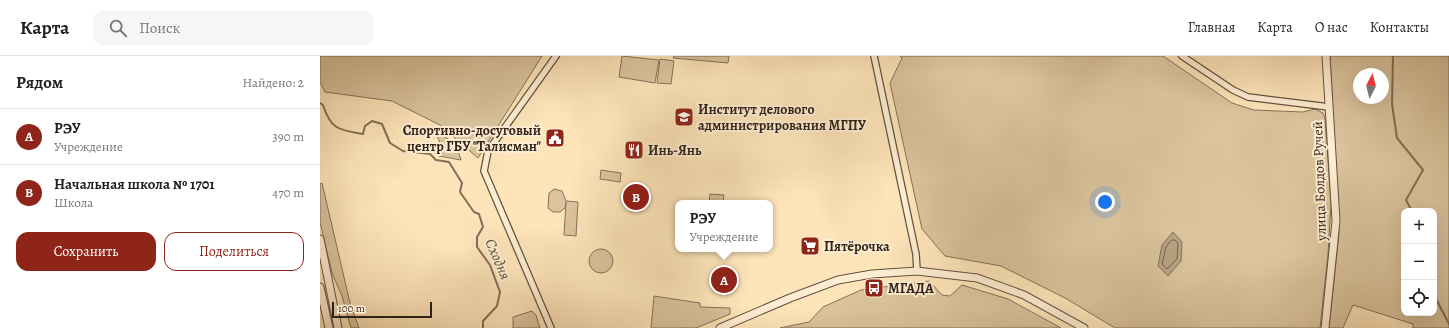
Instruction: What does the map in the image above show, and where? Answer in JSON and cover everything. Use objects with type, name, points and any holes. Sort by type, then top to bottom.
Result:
[{"type":"street","points":[[551,328],[484,171],[488,151],[556,56]]},
{"type":"street","points":[[874,56],[916,254],[917,271]]},
{"type":"street","points":[[1182,56],[1234,90],[1248,97],[1329,107]]},
{"type":"street","name":"улица Болдов Ручей","points":[[1325,328],[1336,221],[1326,56]]},
{"type":"street","points":[[320,239],[338,328]]},
{"type":"street","points":[[720,328],[790,298],[838,280],[872,274],[917,271],[977,278],[1024,295],[1084,328]]},
{"type":"street","points":[[320,287],[329,328]]},
{"type":"shaded area","points":[[320,56],[542,56],[478,158],[440,125],[392,101],[325,92],[320,82]]},
{"type":"shaded area","points":[[622,56],[659,60],[655,83],[619,77]]},
{"type":"shaded area","points":[[674,56],[729,56],[728,63],[673,58]]},
{"type":"shaded area","points":[[900,56],[1163,56],[1232,103],[1254,110],[1303,112],[1315,109],[1323,113],[1325,118],[1331,204],[1328,254],[1320,328],[1115,328],[1065,298],[1001,266],[945,256],[922,229],[890,83],[902,58]]},
{"type":"shaded area","points":[[1330,56],[1449,56],[1449,328],[1413,328],[1413,324],[1353,305],[1343,328],[1329,328],[1339,234]]},
{"type":"shaded area","points":[[660,59],[674,61],[671,84],[657,83]]},
{"type":"shaded area","points":[[434,130],[456,144],[461,160],[439,156],[431,151],[434,143],[440,142]]},
{"type":"shaded area","points":[[601,170],[621,173],[620,182],[600,179]]},
{"type":"shaded area","points":[[322,183],[350,303],[359,328],[351,328],[342,296],[332,273],[320,222],[320,184]]},
{"type":"shaded area","points":[[554,189],[562,191],[566,201],[578,202],[576,236],[564,235],[566,202],[565,208],[560,212],[553,212],[548,208],[549,193]]},
{"type":"shaded area","points":[[710,194],[724,195],[723,200],[709,200]]},
{"type":"shaded area","points":[[601,249],[606,250],[612,256],[612,266],[606,272],[601,273],[596,272],[590,266],[589,261],[590,256],[596,250]]},
{"type":"shaded area","points":[[929,281],[942,295],[950,296],[962,285],[1008,299],[1061,328],[780,328],[809,322],[823,307],[861,290]]},
{"type":"shaded area","points":[[654,296],[700,303],[700,307],[730,308],[730,314],[696,328],[651,328]]},
{"type":"shaded area","points":[[532,311],[536,315],[540,328],[513,328],[513,317]]},
{"type":"water","points":[[1173,232],[1182,242],[1181,261],[1168,276],[1158,266],[1162,245]]},
{"type":"waterway","points":[[1393,56],[1392,104],[1397,138],[1423,170],[1406,200],[1410,208]]},
{"type":"waterway","name":"Сходня","points":[[320,103],[323,105],[329,120],[342,130],[363,134],[365,126],[372,121],[382,124],[390,143],[403,151],[430,154],[436,160],[449,162],[462,183],[460,192],[474,212],[479,214],[483,227],[477,237],[477,247],[490,265],[500,292],[497,306],[483,321],[483,328]]},
{"type":"waterway","points":[[1437,301],[1449,324]]},
{"type":"place","name":"Институт делового администрирования МГПУ","points":[[684,117]]},
{"type":"place","name":"Спортивно-досуговый центр ГБУ \"Талисман\"","points":[[555,138]]},
{"type":"place","name":"Инь-Янь","points":[[634,150]]},
{"type":"place","name":"Начальная школа № 1701","points":[[636,197]]},
{"type":"place","name":"Пятёрочка","points":[[810,246]]},
{"type":"place","name":"РЭУ","points":[[724,280]]},
{"type":"place","name":"МГАДА","points":[[874,288]]}]
